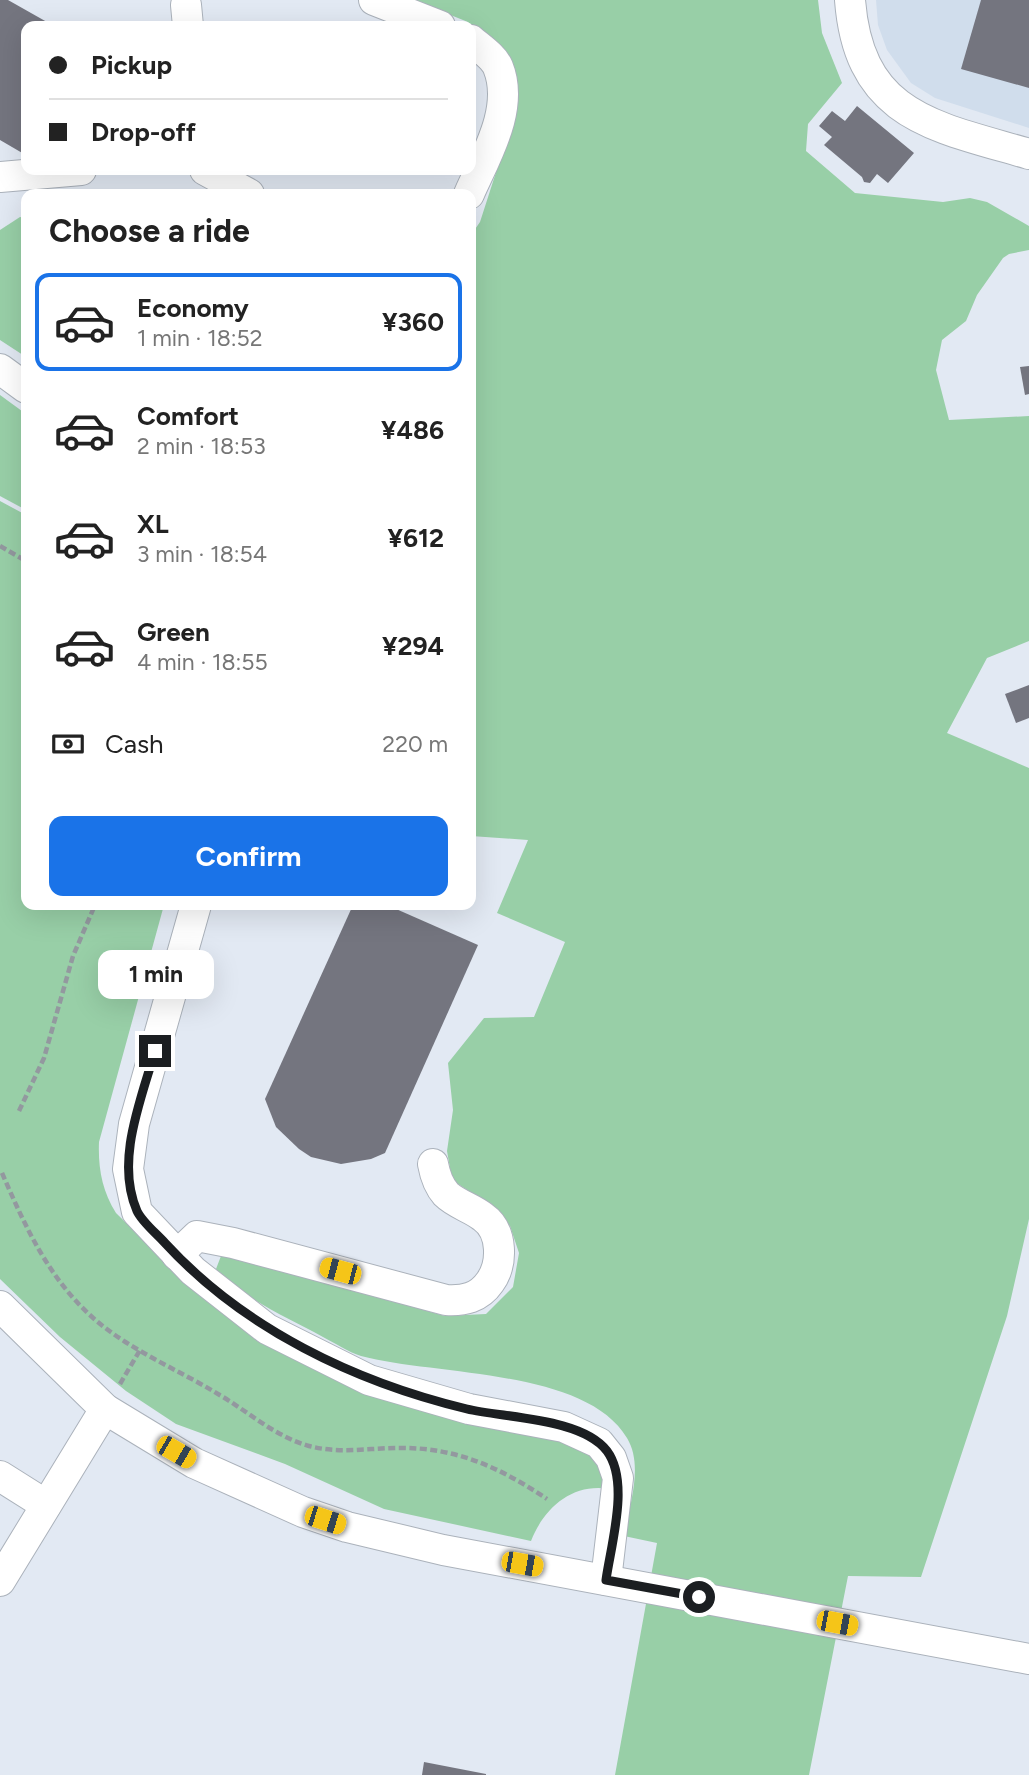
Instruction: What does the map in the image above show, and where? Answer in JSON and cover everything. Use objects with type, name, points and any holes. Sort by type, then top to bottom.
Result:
[{"type":"street","points":[[374,0],[427,21]]},
{"type":"street","points":[[850,0],[858,48],[881,88],[899,106],[918,119],[938,127],[1029,154]]},
{"type":"street","points":[[471,189],[497,133],[503,97],[498,66],[476,45]]},
{"type":"street","points":[[0,177],[23,175]]},
{"type":"street","points":[[214,175],[240,189]]},
{"type":"street","points":[[0,369],[21,384]]},
{"type":"street","points":[[195,910],[134,1124],[128,1170],[137,1212],[177,1255],[267,1329],[369,1380],[469,1409],[564,1427],[599,1443],[611,1458],[618,1478],[606,1580]]},
{"type":"street","points":[[177,1255],[197,1236],[233,1243],[446,1300],[479,1295],[495,1274],[498,1263],[495,1233],[483,1217],[448,1196],[440,1187],[433,1164]]},
{"type":"street","points":[[0,1306],[110,1400],[218,1475],[303,1513],[392,1539],[1029,1659]]},
{"type":"street","points":[[0,1581],[110,1400]]},
{"type":"street","points":[[0,1476],[46,1505]]},
{"type":"path","points":[[0,546],[21,558]]},
{"type":"path","points":[[19,1111],[44,1058],[73,956],[93,910]]},
{"type":"path","points":[[2,1173],[28,1232],[56,1278],[92,1317],[141,1350],[242,1408],[271,1432],[310,1447],[342,1451],[402,1448],[464,1454],[510,1474],[547,1499]]},
{"type":"path","points":[[110,1400],[141,1350]]},
{"type":"shaded area","points":[[876,0],[1029,0],[1029,128],[935,98],[911,83],[887,50],[878,25]]},
{"type":"green space","points":[[413,0],[818,0],[822,33],[842,83],[808,124],[806,151],[855,193],[943,202],[970,198],[987,202],[1029,226],[1029,250],[1003,258],[977,295],[966,321],[942,340],[936,370],[949,420],[1029,416],[1029,641],[987,658],[947,733],[1029,768],[1029,1219],[1007,1316],[921,1577],[848,1576],[809,1775],[615,1775],[657,1543],[624,1536],[634,1486],[634,1461],[627,1438],[607,1415],[578,1398],[544,1387],[506,1378],[361,1356],[253,1299],[216,1269],[221,1256],[250,1260],[445,1316],[486,1314],[513,1287],[519,1253],[510,1226],[498,1210],[452,1180],[447,1151],[453,1110],[448,1063],[484,1018],[534,1017],[565,942],[497,913],[528,840],[476,836],[476,228],[516,110],[510,70],[495,48],[476,30],[476,21],[466,21]]},
{"type":"green space","points":[[21,217],[21,354],[0,340],[0,230]]},
{"type":"green space","points":[[0,395],[21,410],[21,507],[0,496]]},
{"type":"green space","points":[[0,501],[21,512],[21,910],[163,910],[99,1142],[102,1179],[111,1205],[185,1281],[495,1424],[592,1449],[609,1489],[583,1490],[561,1500],[543,1518],[531,1541],[384,1509],[285,1464],[176,1424],[126,1391],[60,1337],[0,1279]]},
{"type":"building","points":[[0,0],[8,0],[45,21],[21,21],[21,152],[0,140]]},
{"type":"building","points":[[981,0],[1029,0],[1029,88],[961,69]]},
{"type":"building","points":[[857,106],[914,153],[888,183],[877,174],[870,183],[864,182],[862,177],[824,145],[832,137],[819,126],[832,111],[845,121]]},
{"type":"building","points":[[1029,366],[1029,394],[1025,395],[1020,367]]},
{"type":"building","points":[[1029,685],[1029,718],[1016,723],[1005,694]]},
{"type":"building","points":[[351,910],[398,910],[478,945],[385,1153],[371,1159],[341,1164],[311,1157],[276,1127],[265,1099]]},
{"type":"building","points":[[424,1762],[486,1774],[486,1775],[422,1775]]},
{"type":"route","points":[[155,1051],[134,1124],[128,1170],[137,1212],[177,1255],[193,1271],[267,1329],[369,1380],[469,1409],[564,1427],[599,1443],[611,1458],[618,1478],[606,1580],[699,1597]]}]
